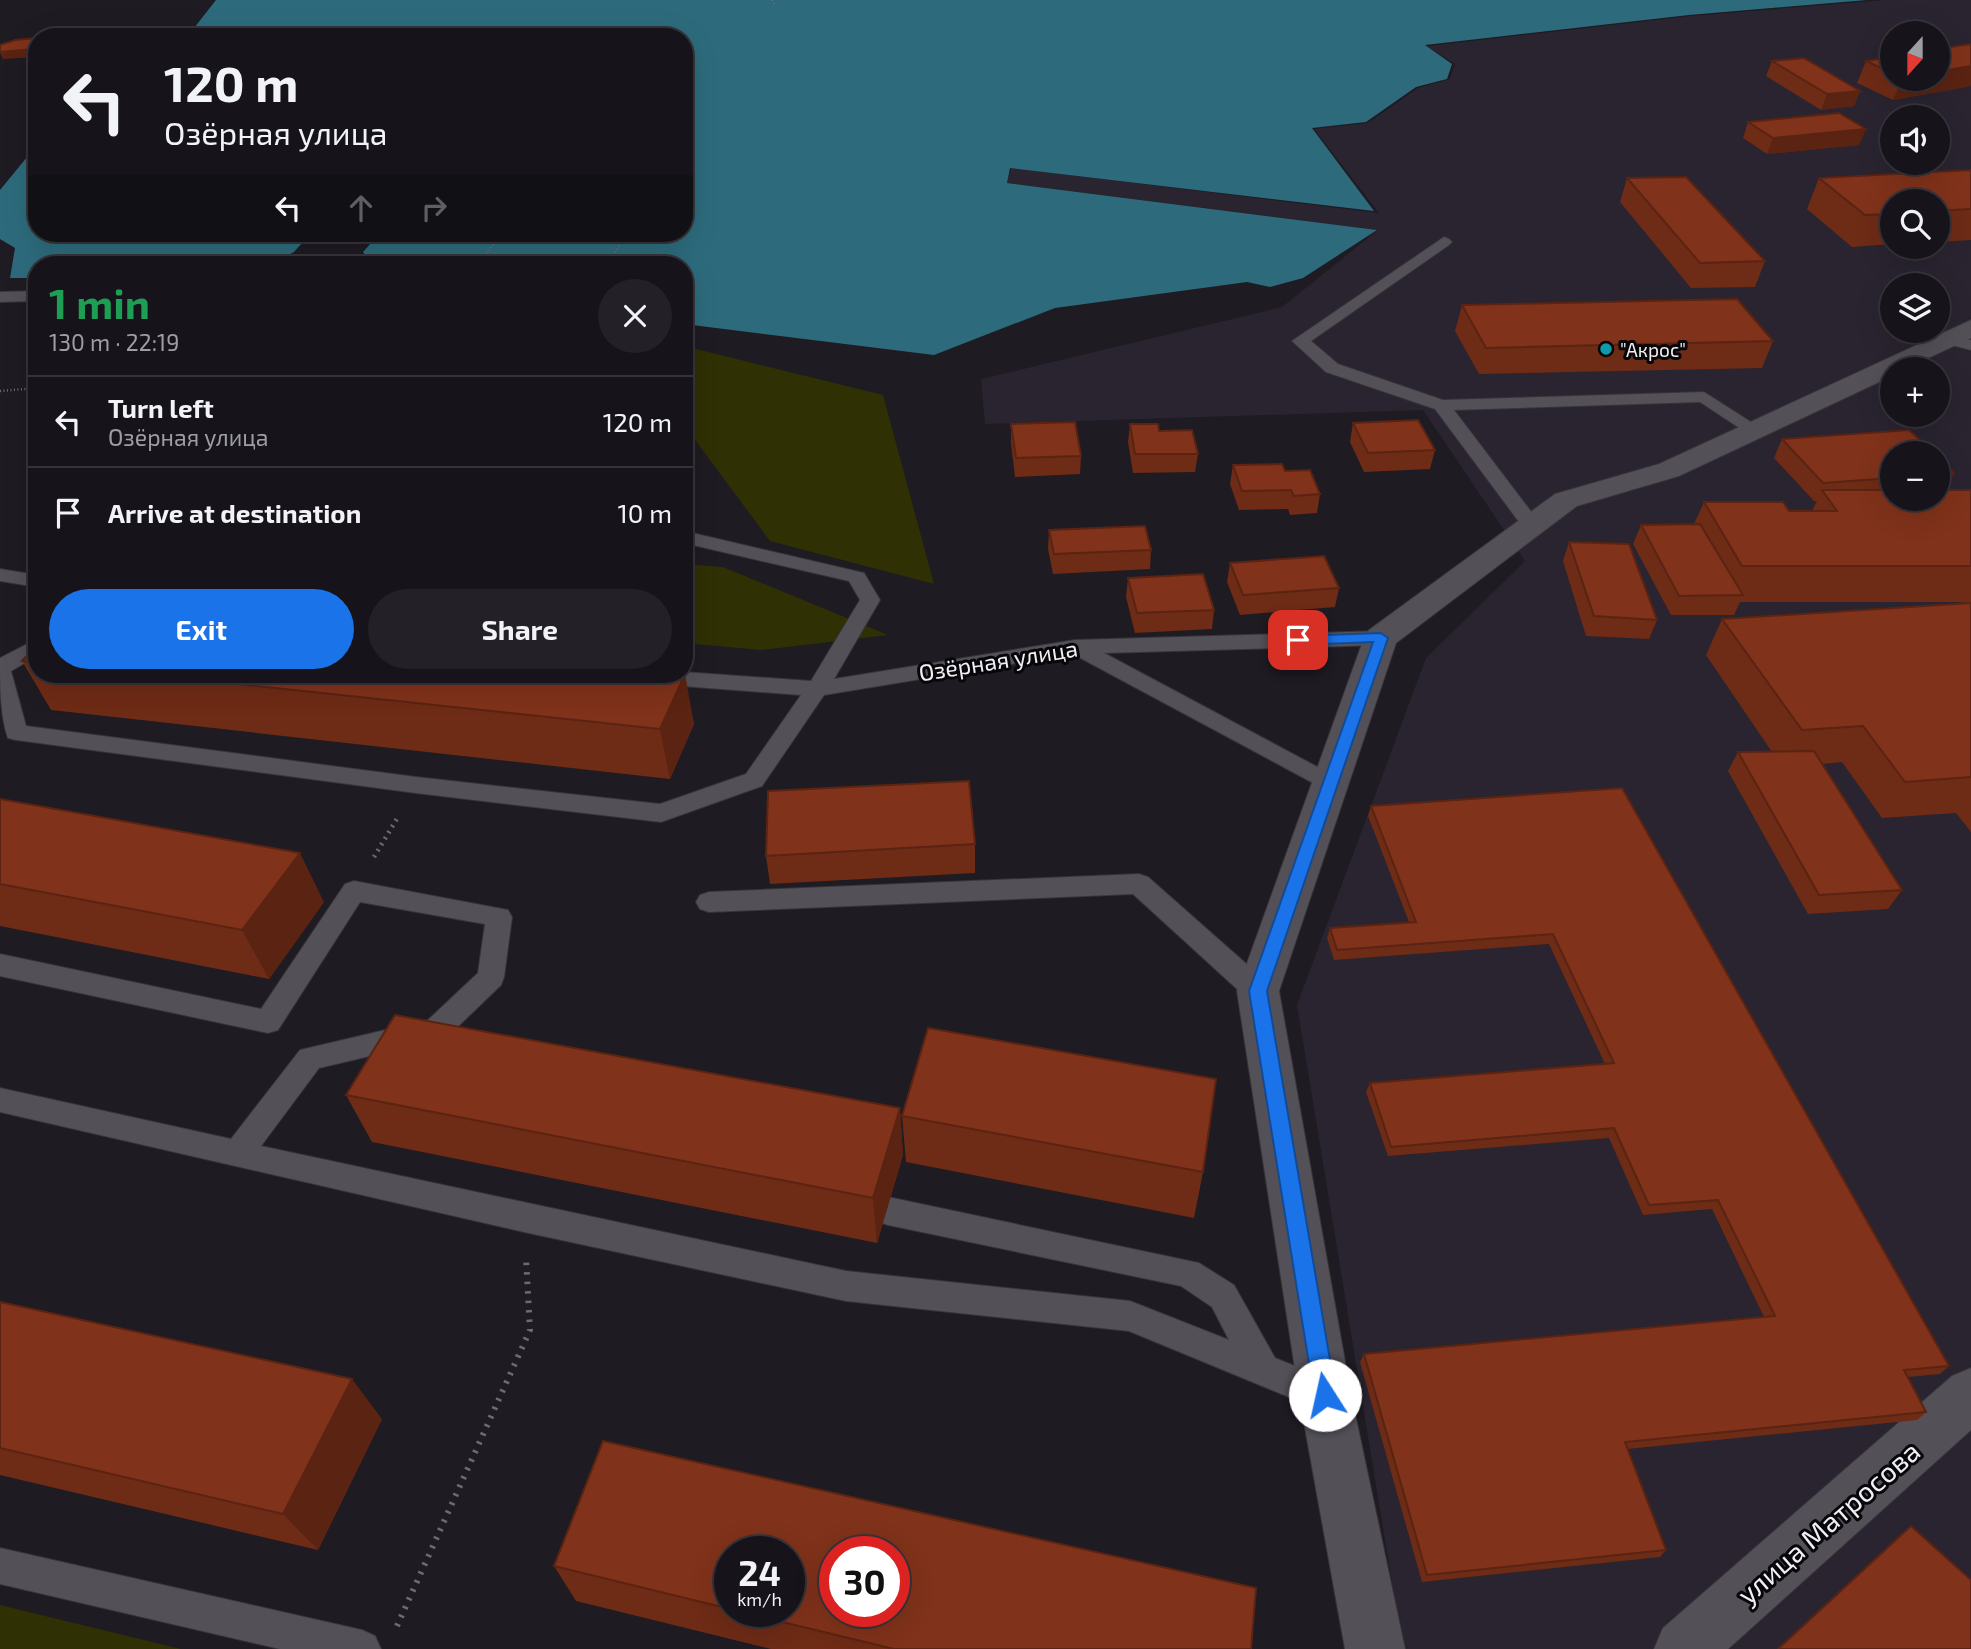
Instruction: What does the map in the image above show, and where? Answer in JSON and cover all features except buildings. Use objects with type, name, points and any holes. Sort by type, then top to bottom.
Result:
[{"type":"street","points":[[1375,1649],[1325,1395],[1258,991],[1381,638],[1566,500],[1669,470],[1754,429],[1964,337]]},
{"type":"street","name":"улица Матросова","points":[[1684,1649],[1971,1394]]},
{"type":"lane","points":[[1444,242],[1300,341],[1332,368],[1441,405],[1704,397],[1754,429]]},
{"type":"lane","points":[[0,297],[28,296]]},
{"type":"lane","points":[[1441,405],[1532,526]]},
{"type":"lane","points":[[28,652],[0,669],[16,732],[416,785],[661,813],[754,780],[817,690],[870,600],[858,577],[693,539]]},
{"type":"lane","points":[[0,575],[28,580]]},
{"type":"lane","name":"Озёрная улица","points":[[693,680],[817,690],[1075,647],[1381,638]]},
{"type":"lane","points":[[1075,647],[1330,784]]},
{"type":"lane","points":[[709,902],[1139,884],[1258,991]]},
{"type":"lane","points":[[0,965],[268,1022],[354,891],[499,917],[491,977],[436,1030],[310,1058],[239,1152]]},
{"type":"lane","points":[[0,1100],[524,1218],[846,1286],[1130,1316],[1325,1395]]},
{"type":"lane","points":[[888,1211],[1188,1273],[1223,1296],[1263,1370]]},
{"type":"lane","points":[[0,1566],[377,1643]]},
{"type":"path","points":[[772,0],[775,6]]},
{"type":"path","points":[[484,256],[495,242]]},
{"type":"path","points":[[0,391],[28,389]]},
{"type":"path","points":[[354,891],[416,785]]},
{"type":"path","points":[[377,1643],[530,1330],[524,1218]]},
{"type":"shaded area","points":[[1885,0],[1971,0],[1971,1649],[1403,1649],[1297,1005],[1426,658],[1525,561],[1423,410],[985,424],[981,379],[1282,307],[1378,230],[1007,183],[1011,168],[1379,213],[1314,129],[1368,123],[1418,88],[1450,79],[1455,64],[1427,46],[1691,16]]},
{"type":"shaded area","points":[[693,348],[883,395],[934,584],[770,541],[693,437]]},
{"type":"shaded area","points":[[693,565],[723,567],[888,635],[761,650],[693,644]]},
{"type":"shaded area","points":[[0,1605],[181,1649],[0,1649]]},
{"type":"water","points":[[216,0],[1867,0],[1689,15],[1425,45],[1452,64],[1447,79],[1416,87],[1366,122],[1312,128],[1374,211],[1010,168],[1007,183],[1377,230],[1303,278],[1270,287],[1247,282],[1055,308],[934,355],[693,325],[693,256],[366,256],[363,252],[372,242],[693,242],[693,28],[194,28]]},
{"type":"water","points":[[28,156],[28,242],[303,242],[286,256],[28,256],[28,278],[10,278],[15,248],[0,239],[0,190]]},
{"type":"place","name":"\"Акрос\"","points":[[1606,349]]},
{"type":"route","points":[[1298,640],[1381,638],[1258,991],[1325,1395]]}]
